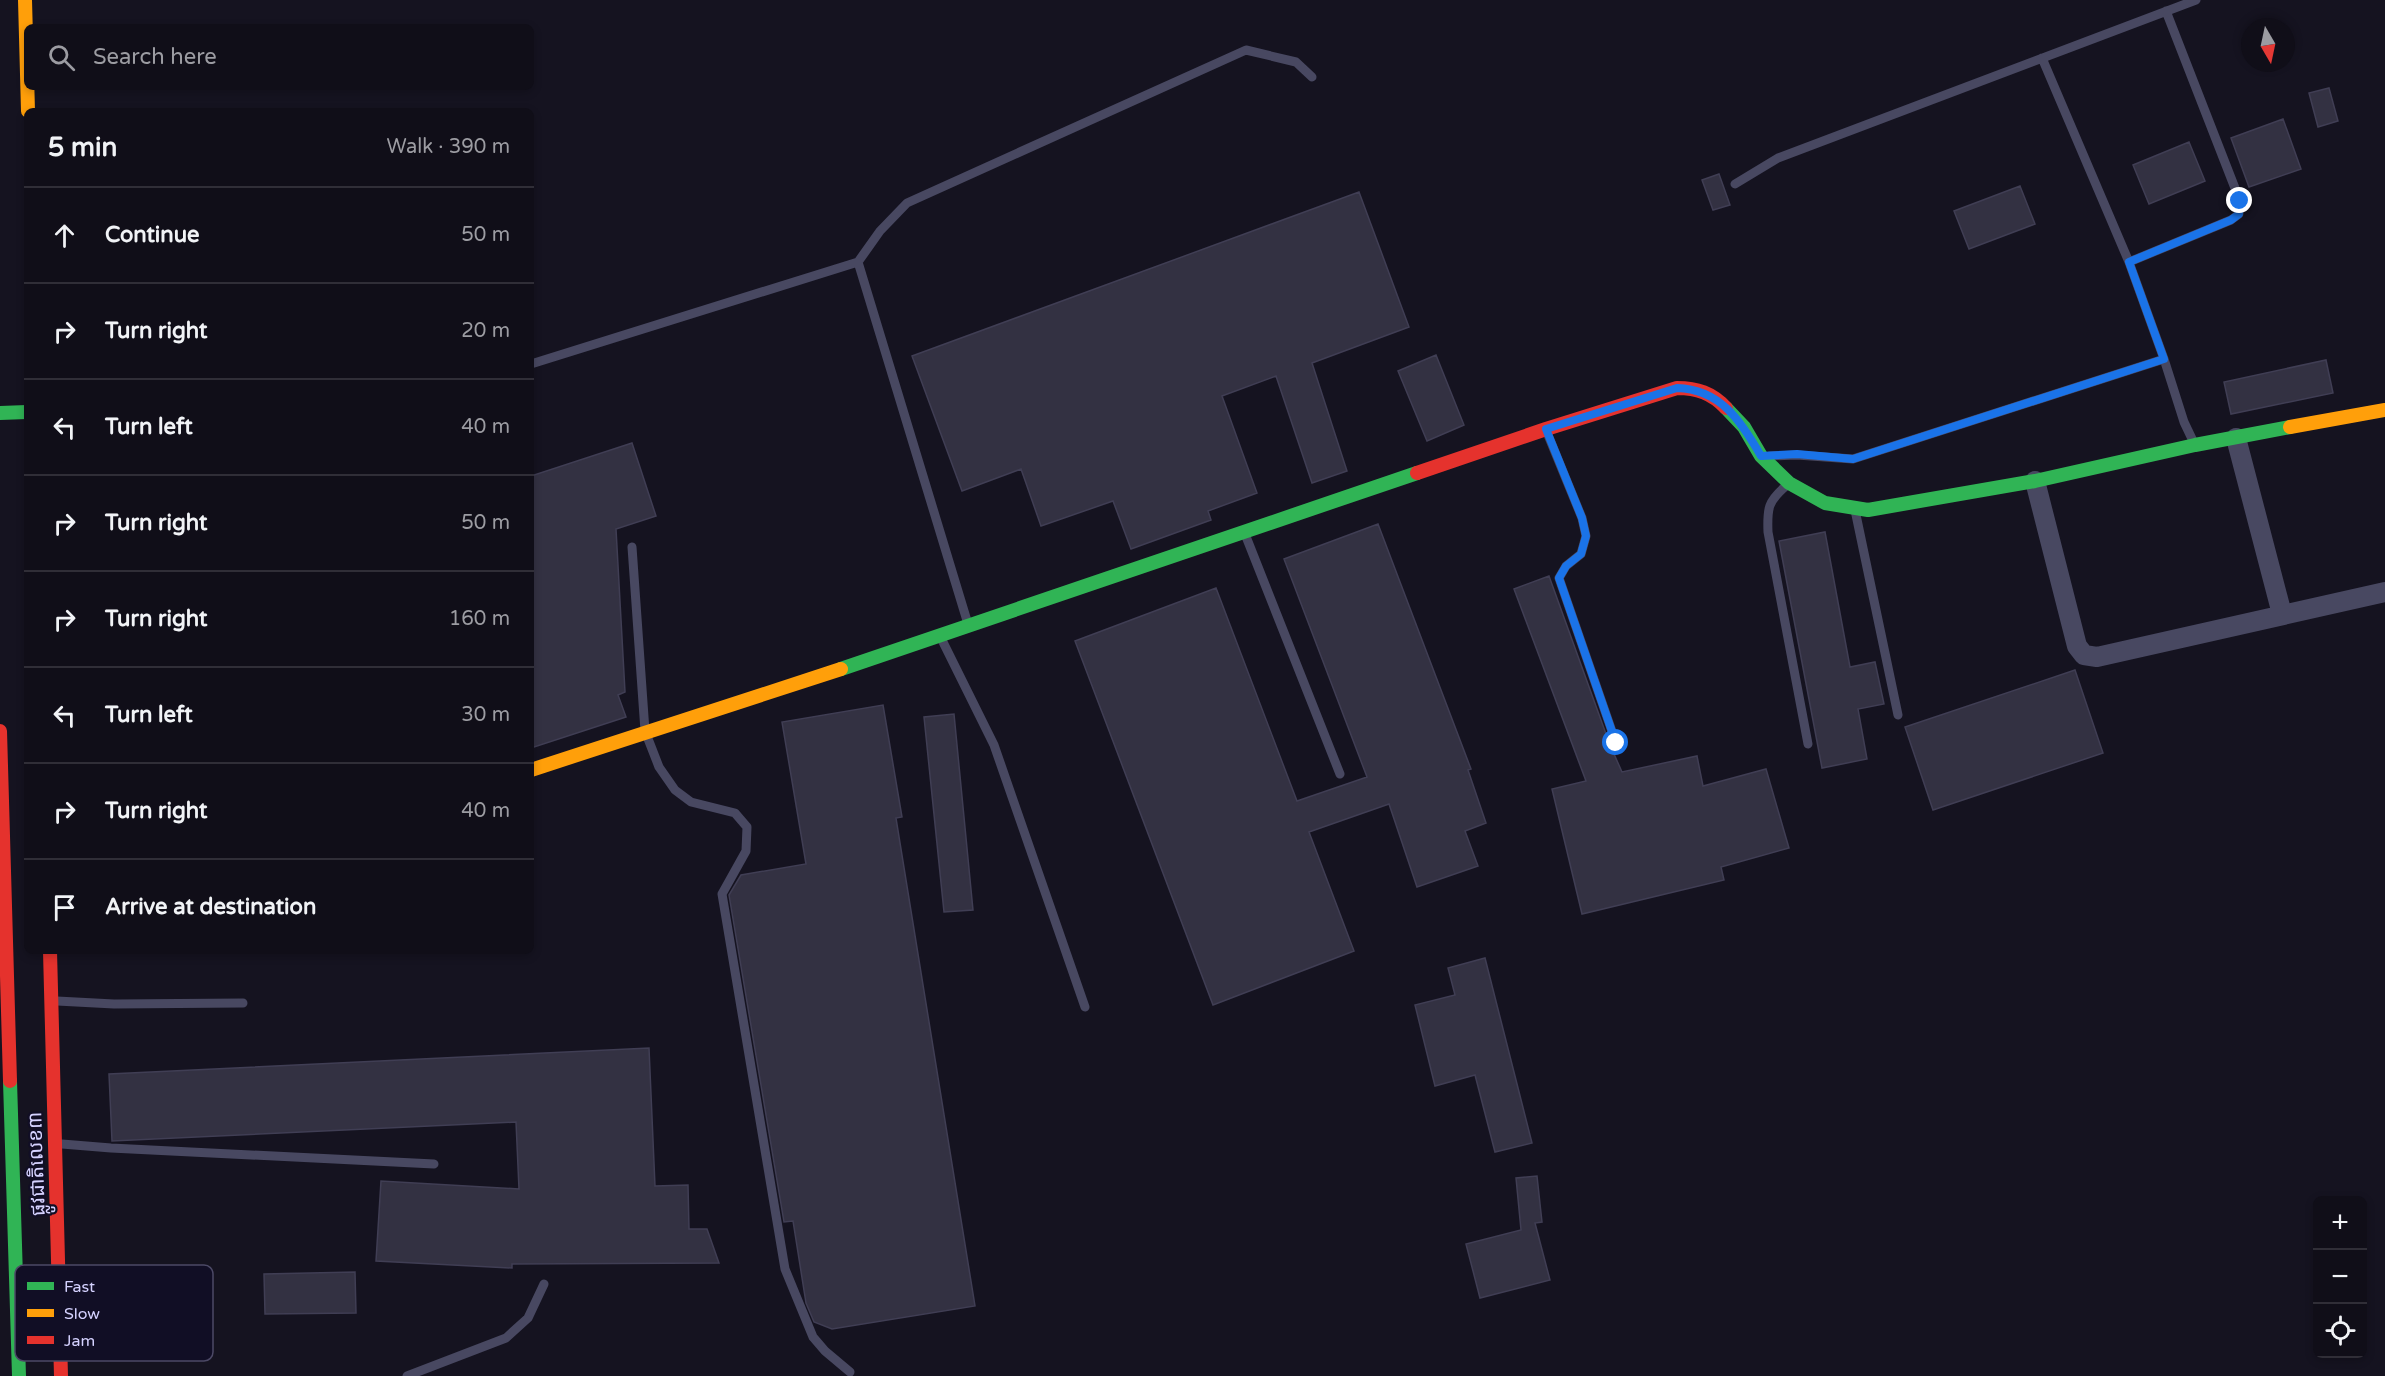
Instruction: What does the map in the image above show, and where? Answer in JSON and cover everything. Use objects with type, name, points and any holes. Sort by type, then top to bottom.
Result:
[{"type":"main road","points":[[25,0],[25,24]]},
{"type":"main road","points":[[27,90],[27,108]]},
{"type":"main road","points":[[534,769],[940,636],[1546,429],[1677,388],[1694,388],[1716,398],[1744,427],[1761,456],[1789,483],[1825,503],[1868,510],[2035,481],[2195,445],[2385,410]]},
{"type":"main road","points":[[0,413],[24,412]]},
{"type":"main road","name":"ផ្លូវជាតិលេខ៣","points":[[0,731],[16,1265]]},
{"type":"main road","name":"ផ្លូវជាតិលេខ៣","points":[[50,954],[58,1265]]},
{"type":"main road","name":"ផ្លូវជាតិលេខ៣","points":[[19,1361],[19,1376]]},
{"type":"main road","name":"ផ្លូវជាតិលេខ៣","points":[[61,1361],[61,1376]]},
{"type":"street","points":[[2236,438],[2282,614]]},
{"type":"street","points":[[2035,481],[2078,646],[2084,655],[2097,657],[2385,592]]},
{"type":"lane","points":[[1735,184],[1778,158],[2196,0]]},
{"type":"lane","points":[[2129,262],[2231,220],[2239,214],[2240,201],[2166,11]]},
{"type":"lane","points":[[534,363],[858,262],[880,231],[907,203],[1246,50],[1296,62],[1311,77]]},
{"type":"lane","points":[[2042,58],[2129,262],[2184,422],[2195,445]]},
{"type":"lane","points":[[858,262],[969,626]]},
{"type":"lane","points":[[1761,456],[1797,454],[1853,459],[2164,359]]},
{"type":"lane","points":[[1546,429],[1582,518],[1586,536],[1581,554],[1566,566],[1559,578],[1616,743]]},
{"type":"lane","points":[[1789,483],[1775,495],[1767,509],[1768,532],[1808,744]]},
{"type":"lane","points":[[1855,508],[1898,715]]},
{"type":"lane","points":[[1244,531],[1340,774]]},
{"type":"lane","points":[[632,547],[645,731],[659,767],[675,790],[691,802],[735,813],[747,827],[746,851],[723,894],[785,1269],[813,1337],[825,1351],[850,1372]]},
{"type":"lane","points":[[940,636],[994,745],[1085,1007]]},
{"type":"lane","points":[[51,1001],[114,1004],[243,1003]]},
{"type":"lane","points":[[55,1143],[111,1148],[434,1164]]},
{"type":"lane","points":[[407,1376],[506,1338],[528,1318],[544,1284]]},
{"type":"building","points":[[2329,88],[2338,121],[2318,127],[2309,93]]},
{"type":"building","points":[[2283,119],[2301,169],[2249,187],[2231,138]]},
{"type":"building","points":[[2189,142],[2205,181],[2149,204],[2133,165]]},
{"type":"building","points":[[1719,174],[1730,205],[1713,210],[1702,180]]},
{"type":"building","points":[[2020,186],[2035,224],[1969,249],[1954,211]]},
{"type":"building","points":[[1359,192],[1409,327],[1312,363],[1347,471],[1312,483],[1276,376],[1222,396],[1257,493],[1208,511],[1211,520],[1131,549],[1113,501],[1041,526],[1021,469],[962,491],[912,356]]},
{"type":"building","points":[[1436,355],[1464,425],[1427,441],[1398,371]]},
{"type":"building","points":[[2326,360],[2333,393],[2231,414],[2224,382]]},
{"type":"building","points":[[632,443],[656,516],[616,529],[625,692],[618,695],[626,717],[534,747],[534,475]]},
{"type":"building","points":[[1378,524],[1471,769],[1468,770],[1486,823],[1465,831],[1478,866],[1417,887],[1389,804],[1309,832],[1354,951],[1213,1005],[1075,641],[1216,588],[1297,801],[1367,777],[1284,559]]},
{"type":"building","points":[[1825,532],[1850,667],[1875,662],[1884,704],[1858,709],[1867,759],[1822,768],[1779,541]]},
{"type":"building","points":[[1549,576],[1610,745],[1622,772],[1697,756],[1703,786],[1766,769],[1789,848],[1721,867],[1724,880],[1582,914],[1552,789],[1586,781],[1514,589]]},
{"type":"building","points":[[2075,670],[2103,753],[1933,810],[1905,727]]},
{"type":"building","points":[[883,705],[902,817],[896,818],[975,1306],[832,1329],[814,1322],[806,1303],[793,1221],[784,1222],[729,895],[741,875],[806,864],[782,722]]},
{"type":"building","points":[[954,714],[973,910],[944,912],[924,717]]},
{"type":"building","points":[[1485,958],[1532,1143],[1495,1152],[1475,1075],[1435,1086],[1415,1005],[1455,995],[1448,968]]},
{"type":"building","points":[[649,1048],[655,1186],[688,1185],[689,1229],[707,1229],[719,1263],[512,1264],[512,1268],[376,1261],[381,1181],[519,1189],[516,1122],[112,1141],[109,1074]]},
{"type":"building","points":[[1537,1176],[1542,1222],[1535,1223],[1550,1280],[1480,1298],[1466,1244],[1521,1230],[1516,1178]]},
{"type":"building","points":[[355,1272],[356,1313],[265,1314],[264,1274]]},
{"type":"traffic: fast","points":[[1726,408],[1744,427],[1761,456],[1789,483],[1825,503],[1868,510],[2035,481],[2195,445],[2290,427]]},
{"type":"traffic: fast","points":[[0,413],[24,412]]},
{"type":"traffic: fast","points":[[841,669],[1417,473]]},
{"type":"traffic: fast","points":[[10,1081],[16,1265]]},
{"type":"traffic: fast","points":[[19,1361],[19,1376]]},
{"type":"traffic: slow","points":[[25,0],[26,24]]},
{"type":"traffic: slow","points":[[27,90],[28,108]]},
{"type":"traffic: slow","points":[[2290,427],[2385,410]]},
{"type":"traffic: slow","points":[[534,769],[841,669]]},
{"type":"traffic: jam","points":[[1417,473],[1677,388],[1704,392],[1726,408]]},
{"type":"traffic: jam","points":[[0,731],[10,1081]]},
{"type":"traffic: jam","points":[[50,954],[58,1265]]},
{"type":"traffic: jam","points":[[61,1361],[61,1376]]},
{"type":"route","points":[[1616,743],[1559,578],[1566,566],[1581,554],[1586,536],[1582,518],[1546,429],[1677,388],[1694,388],[1716,398],[1744,427],[1761,456],[1797,454],[1853,459],[2164,359],[2129,262],[2231,220],[2239,214],[2240,201]]}]
